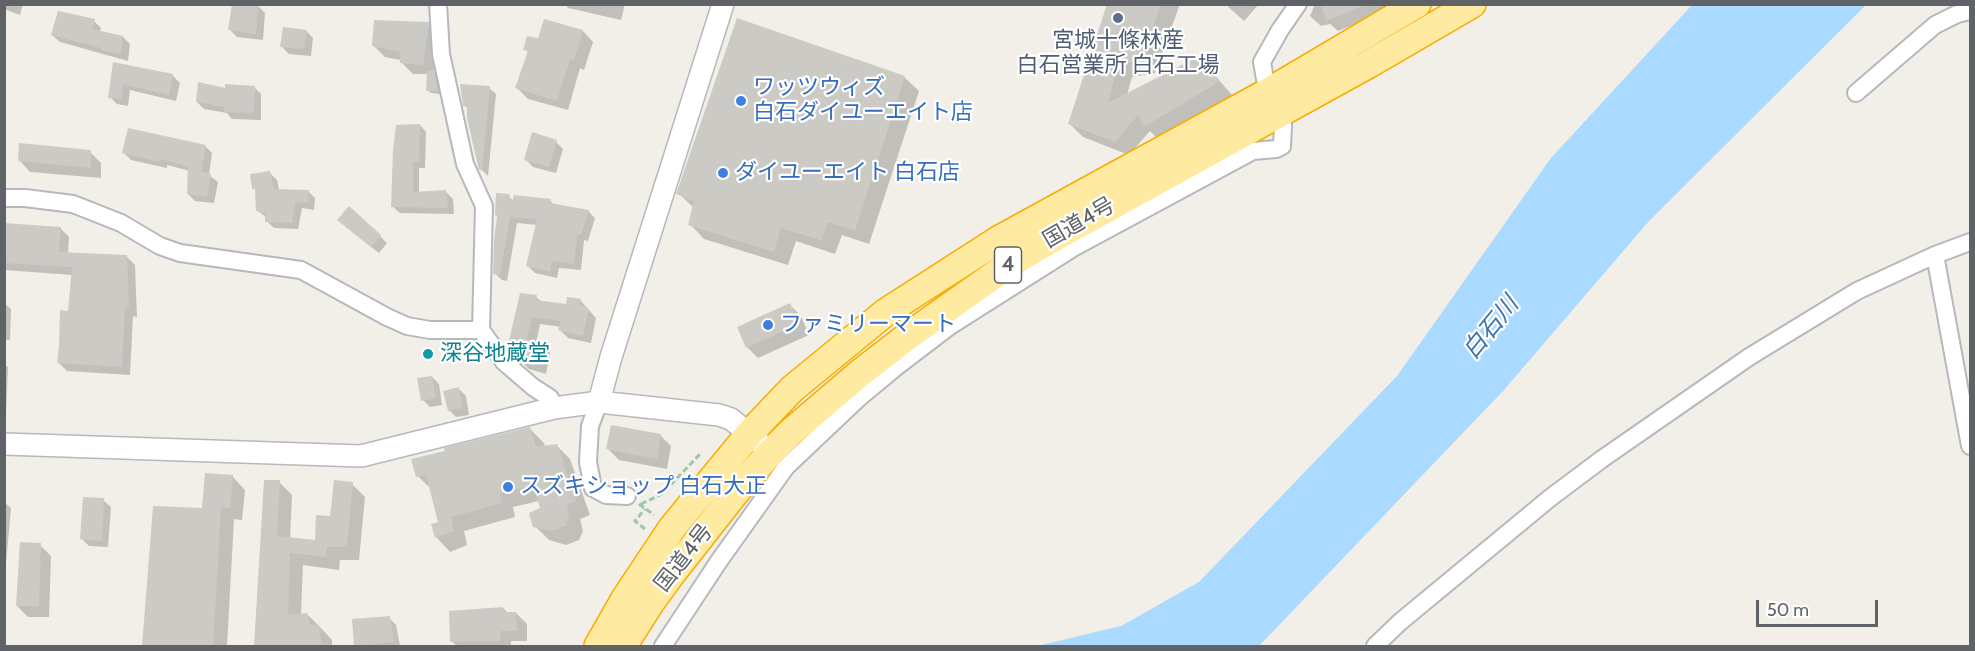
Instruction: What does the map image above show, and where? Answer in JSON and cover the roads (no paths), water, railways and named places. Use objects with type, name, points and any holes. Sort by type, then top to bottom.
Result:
[{"type":"highway","name":"国道4号","points":[[614,640],[770,453],[860,373],[1005,267],[1122,198],[1274,102],[1417,4]]},
{"type":"highway","name":"国道4号","points":[[614,640],[626,597],[672,528],[750,434],[792,389],[886,312],[961,262],[1074,198],[1274,102],[1369,64],[1472,4]]},
{"type":"street","points":[[438,4],[441,54],[465,164],[484,206],[481,330],[504,362],[533,387],[550,398],[554,408]]},
{"type":"street","points":[[633,500],[606,495],[593,488],[588,462],[590,426],[723,4]]},
{"type":"street","points":[[665,644],[719,561],[786,467],[860,397],[950,326],[1073,248],[1252,151],[1276,149],[1282,146],[1283,125],[1262,71],[1262,62],[1298,4]]},
{"type":"street","points":[[1857,93],[1935,25],[1971,10]]},
{"type":"street","points":[[4,198],[25,198],[73,204],[121,223],[160,246],[180,254],[301,270],[407,326],[430,330],[481,330]]},
{"type":"street","points":[[1375,646],[1400,622],[1550,498],[1749,357],[1847,297],[1935,255],[1971,242]]},
{"type":"street","points":[[1935,255],[1971,446]]},
{"type":"street","points":[[4,444],[361,456],[554,408],[599,402],[719,415],[731,419],[770,453]]},
{"type":"water","name":"白石川","points":[[1692,5],[1866,5],[1649,221],[1503,391],[1259,646],[1037,646],[1121,626],[1199,582],[1397,376],[1551,158]]},
{"type":"place","name":"宮城十條林産 白石営業所 白石工場","points":[[1118,18]]},
{"type":"place","name":"ワッツウィズ 白石ダイユーエイト店","points":[[741,101]]},
{"type":"place","name":"ダイユーエイト 白石店","points":[[723,173]]},
{"type":"place","name":"ファミリーマート","points":[[768,325]]},
{"type":"place","name":"深谷地蔵堂","points":[[428,354]]},
{"type":"place","name":"スズキショップ 白石大正","points":[[508,487]]}]
